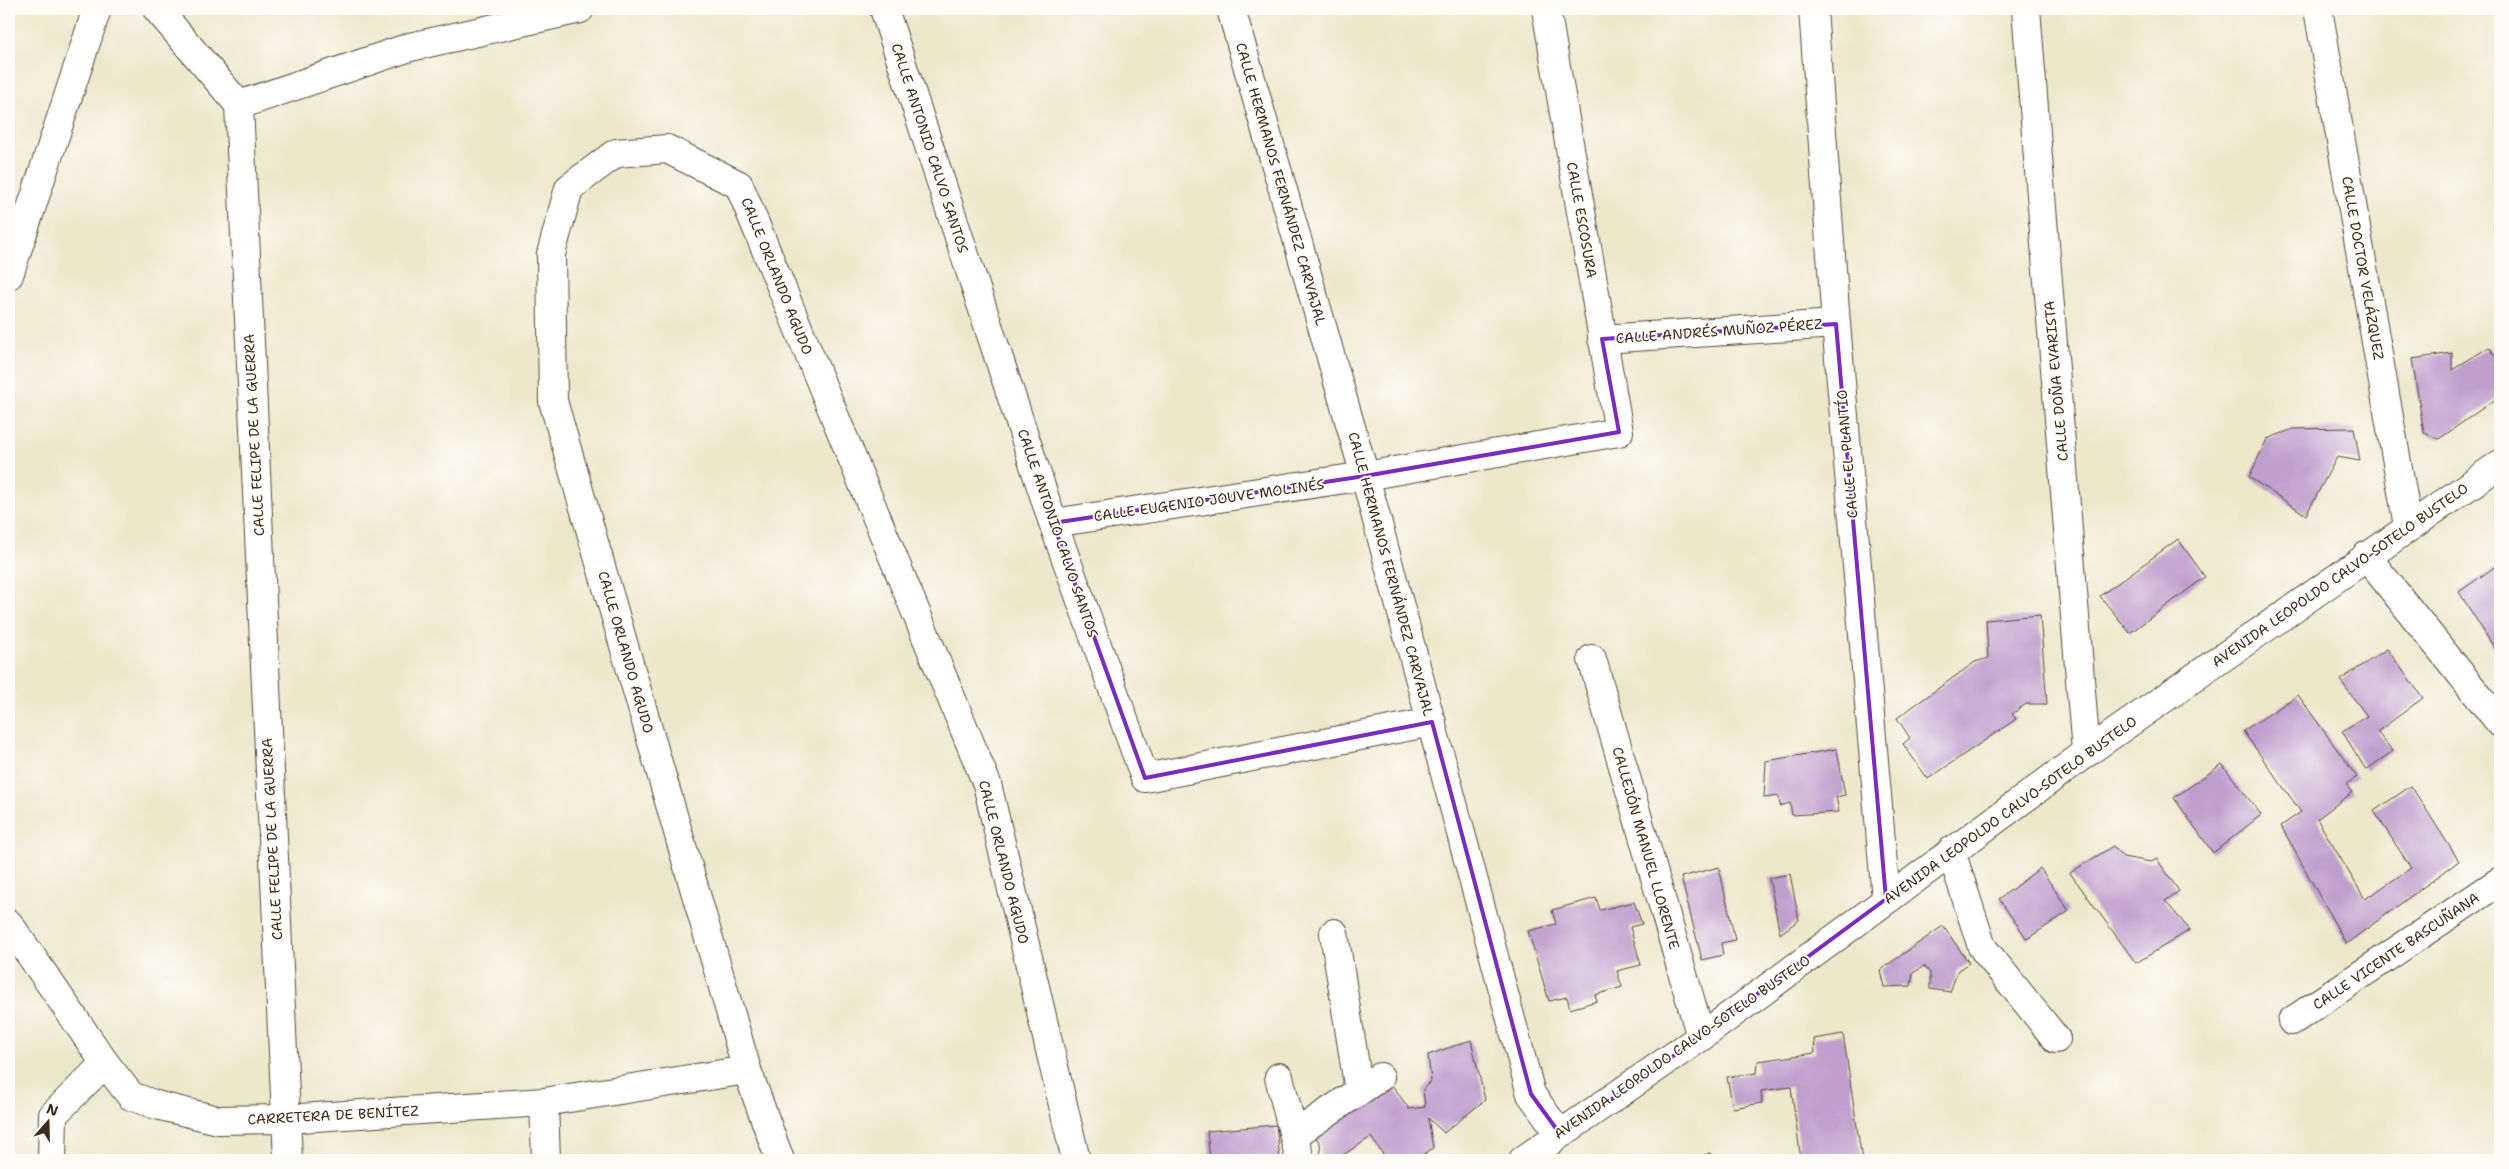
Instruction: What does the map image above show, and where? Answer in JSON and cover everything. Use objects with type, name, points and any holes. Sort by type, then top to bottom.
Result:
[{"type":"street","points":[[9,275],[97,9]]},
{"type":"street","points":[[157,9],[239,105],[410,48],[580,9]]},
{"type":"street","name":"CALLE ANTONIO CALVO SANTOS","points":[[884,9],[1053,523],[1145,778],[1432,722]]},
{"type":"street","name":"CALLE HERMANOS FERNÁNDEZ CARVAJAL","points":[[1231,9],[1365,476],[1531,1094],[1560,1134]]},
{"type":"street","name":"CALLE ESCOSURA","points":[[1546,9],[1619,432]]},
{"type":"street","name":"CALLE EL PLANTÍO","points":[[1813,9],[1836,324],[1886,899]]},
{"type":"street","name":"CALLE DOÑA EVARISTA","points":[[2026,9],[2086,753]]},
{"type":"street","name":"CALLE DOCTOR VELÁZQUEZ","points":[[2318,9],[2408,526]]},
{"type":"street","name":"CALLE FELIPE DE LA GUERRA","points":[[239,105],[288,1160]]},
{"type":"street","name":"CALLE ORLANDO AGUDO","points":[[780,1160],[747,1070],[553,401],[551,254],[569,188],[616,153],[667,149],[739,185],[987,784],[1076,1160]]},
{"type":"street","name":"CALLE ANDRÉS MUÑOZ PÉREZ","points":[[1602,339],[1836,324]]},
{"type":"street","name":"CALLE EUGENIO JOUVE MOLINÉS","points":[[1053,523],[1365,476],[1619,432]]},
{"type":"street","name":"AVENIDA LEOPOLDO CALVO-SOTELO BUSTELO","points":[[1523,1160],[1701,1037],[2086,753],[2408,526],[2500,464]]},
{"type":"street","points":[[2366,556],[2500,723]]},
{"type":"street","name":"CALLEJÓN MANUEL LLORENTE","points":[[1592,658],[1701,1037]]},
{"type":"street","points":[[1951,851],[1982,947],[2056,1038]]},
{"type":"street","name":"CALLE VICENTE BASCUÑANA","points":[[2292,1021],[2500,881]]},
{"type":"street","name":"CARRETERA DE BENÍTEZ","points":[[9,924],[106,1063],[132,1096],[156,1105],[218,1120],[285,1119],[544,1102],[747,1070]]},
{"type":"street","points":[[1279,1077],[1297,1148],[1370,1084],[1334,933]]},
{"type":"street","points":[[52,1160],[52,1115],[106,1063]]},
{"type":"street","points":[[544,1102],[546,1160]]},
{"type":"highlighted area","points":[[1836,324],[1886,899],[1646,1076],[1560,1134],[1531,1094],[1432,722],[1145,778],[1053,523],[1365,476],[1619,432],[1602,339]]},
{"type":"building","points":[[2489,347],[2500,362],[2500,366],[2496,368],[2500,374],[2500,396],[2439,439],[2424,433],[2412,359],[2452,353],[2452,370]]},
{"type":"building","points":[[2354,428],[2360,461],[2337,457],[2306,515],[2249,477],[2267,439],[2293,429]]},
{"type":"building","points":[[2178,539],[2205,577],[2130,633],[2100,596]]},
{"type":"building","points":[[2500,563],[2500,652],[2498,654],[2459,592]]},
{"type":"building","points":[[2040,615],[2047,704],[2026,704],[2012,714],[2016,719],[1928,779],[1903,744],[1910,738],[1897,718],[1975,662],[1988,658],[1986,620]]},
{"type":"building","points":[[2387,649],[2423,698],[2377,732],[2393,751],[2366,770],[2342,731],[2367,716],[2340,680]]},
{"type":"building","points":[[2298,695],[2357,777],[2346,784],[2353,792],[2317,819],[2365,899],[2411,868],[2374,811],[2411,786],[2459,861],[2346,944],[2281,826],[2301,812],[2243,731]]},
{"type":"building","points":[[1837,749],[1845,795],[1836,797],[1839,812],[1792,815],[1790,803],[1780,806],[1779,796],[1764,798],[1766,761]]},
{"type":"building","points":[[2222,764],[2261,815],[2213,853],[2174,798]]},
{"type":"building","points":[[2113,846],[2123,857],[2151,862],[2157,859],[2179,891],[2165,901],[2190,930],[2136,963],[2070,873]]},
{"type":"building","points":[[1719,867],[1735,940],[1721,943],[1723,955],[1702,960],[1681,877]]},
{"type":"building","points":[[2040,868],[2069,911],[2027,939],[1999,899]]},
{"type":"building","points":[[1790,874],[1799,920],[1780,934],[1769,878]]},
{"type":"building","points":[[1596,898],[1600,910],[1634,902],[1642,924],[1630,927],[1641,965],[1617,971],[1622,987],[1595,995],[1597,1001],[1570,1009],[1567,997],[1549,1001],[1528,931],[1556,924],[1552,910]]},
{"type":"building","points":[[1943,926],[1969,963],[1958,970],[1950,992],[1930,989],[1930,973],[1924,966],[1913,973],[1911,986],[1884,987],[1880,970]]},
{"type":"building","points":[[1843,1034],[1862,1160],[1801,1160],[1791,1087],[1761,1091],[1762,1103],[1733,1108],[1727,1077],[1757,1073],[1758,1061],[1815,1053],[1814,1039]]},
{"type":"building","points":[[1471,1040],[1485,1100],[1444,1133],[1428,1118],[1433,1148],[1416,1160],[1387,1160],[1371,1137],[1335,1160],[1321,1160],[1320,1143],[1314,1135],[1390,1082],[1409,1109],[1425,1107],[1423,1089],[1431,1081],[1428,1055]]},
{"type":"building","points":[[1276,1125],[1280,1160],[1210,1160],[1207,1131]]},
{"type":"building","points":[[1710,1153],[1714,1160],[1690,1160]]}]
